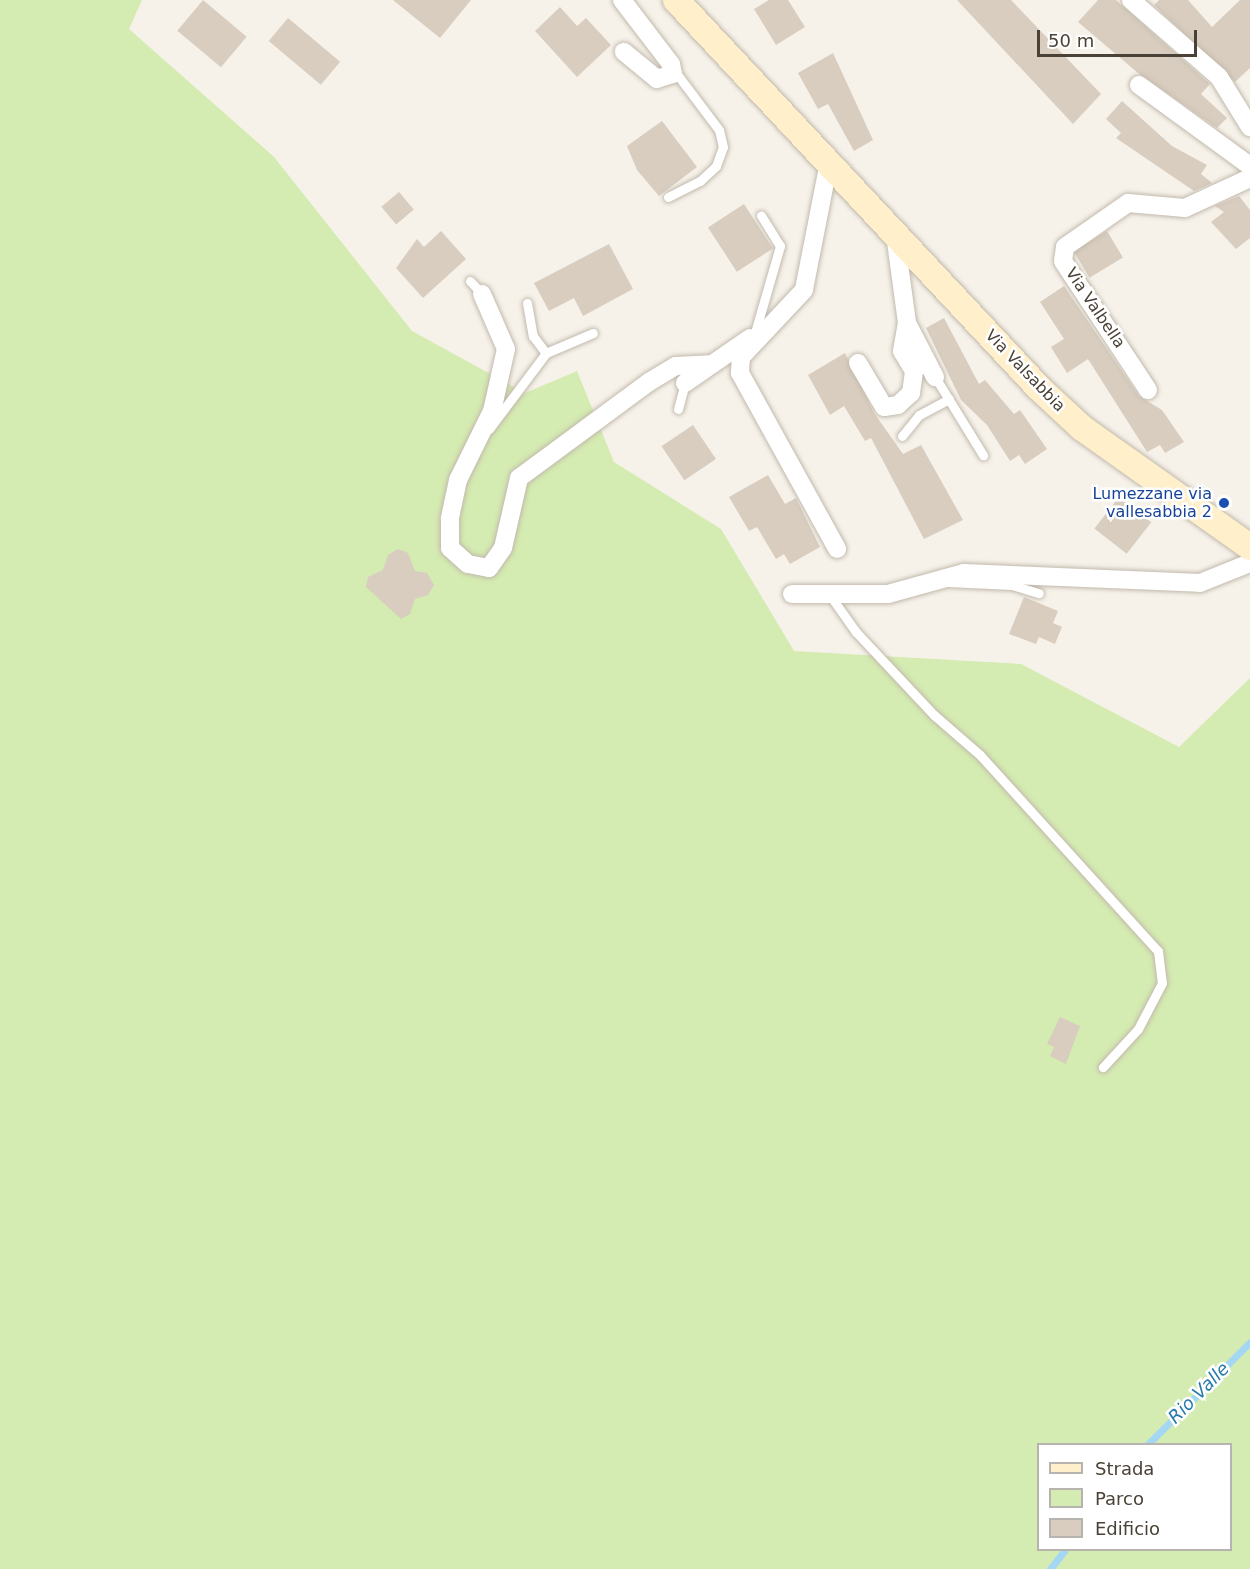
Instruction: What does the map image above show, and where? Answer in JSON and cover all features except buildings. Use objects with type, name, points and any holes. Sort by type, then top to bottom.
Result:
[{"type":"main road","name":"Via Valsabbia","points":[[676,0],[1082,428],[1250,547]]},
{"type":"street","points":[[620,49],[657,79],[670,76],[673,69],[622,0]]},
{"type":"street","points":[[1131,0],[1219,77],[1250,127]]},
{"type":"street","points":[[1139,85],[1250,166]]},
{"type":"street","points":[[829,162],[804,290],[761,331],[741,357],[740,373],[837,549]]},
{"type":"street","name":"Via Valbella","points":[[1148,390],[1063,261],[1065,247],[1128,203],[1185,208],[1250,178]]},
{"type":"street","points":[[858,363],[884,407],[898,405],[911,393],[914,371],[902,351],[907,324],[896,234]]},
{"type":"street","points":[[476,288],[506,349],[492,411],[458,480],[450,548],[468,564],[489,568],[504,548],[519,478],[676,366],[710,364]]},
{"type":"street","points":[[907,324],[935,377]]},
{"type":"street","points":[[685,383],[761,331]]},
{"type":"street","points":[[792,594],[888,594],[964,573],[1200,583],[1250,563]]},
{"type":"lane","points":[[668,197],[700,181],[716,166],[723,147],[719,130],[673,69]]},
{"type":"lane","points":[[760,216],[780,246],[761,331]]},
{"type":"lane","points":[[527,303],[533,336],[546,353]]},
{"type":"lane","points":[[478,439],[546,353],[593,333]]},
{"type":"lane","points":[[935,377],[983,455]]},
{"type":"lane","points":[[678,409],[685,383]]},
{"type":"lane","points":[[902,436],[920,415],[949,399]]},
{"type":"lane","points":[[940,580],[1012,585],[1039,593]]},
{"type":"lane","points":[[829,594],[856,632],[934,715],[980,755],[1158,951],[1162,983],[1138,1029],[1102,1067]]},
{"type":"green space","points":[[0,0],[142,0],[129,29],[274,157],[412,331],[525,393],[577,371],[614,462],[721,529],[794,651],[1021,664],[1179,747],[1250,678],[1250,1569],[0,1569]]},
{"type":"waterway","name":"Rio Valle","points":[[1149,1443],[1250,1342]]},
{"type":"waterway","name":"Rio Valle","points":[[1050,1569],[1064,1551]]},
{"type":"place","name":"Lumezzane via vallesabbia 2","points":[[1224,503]]}]
